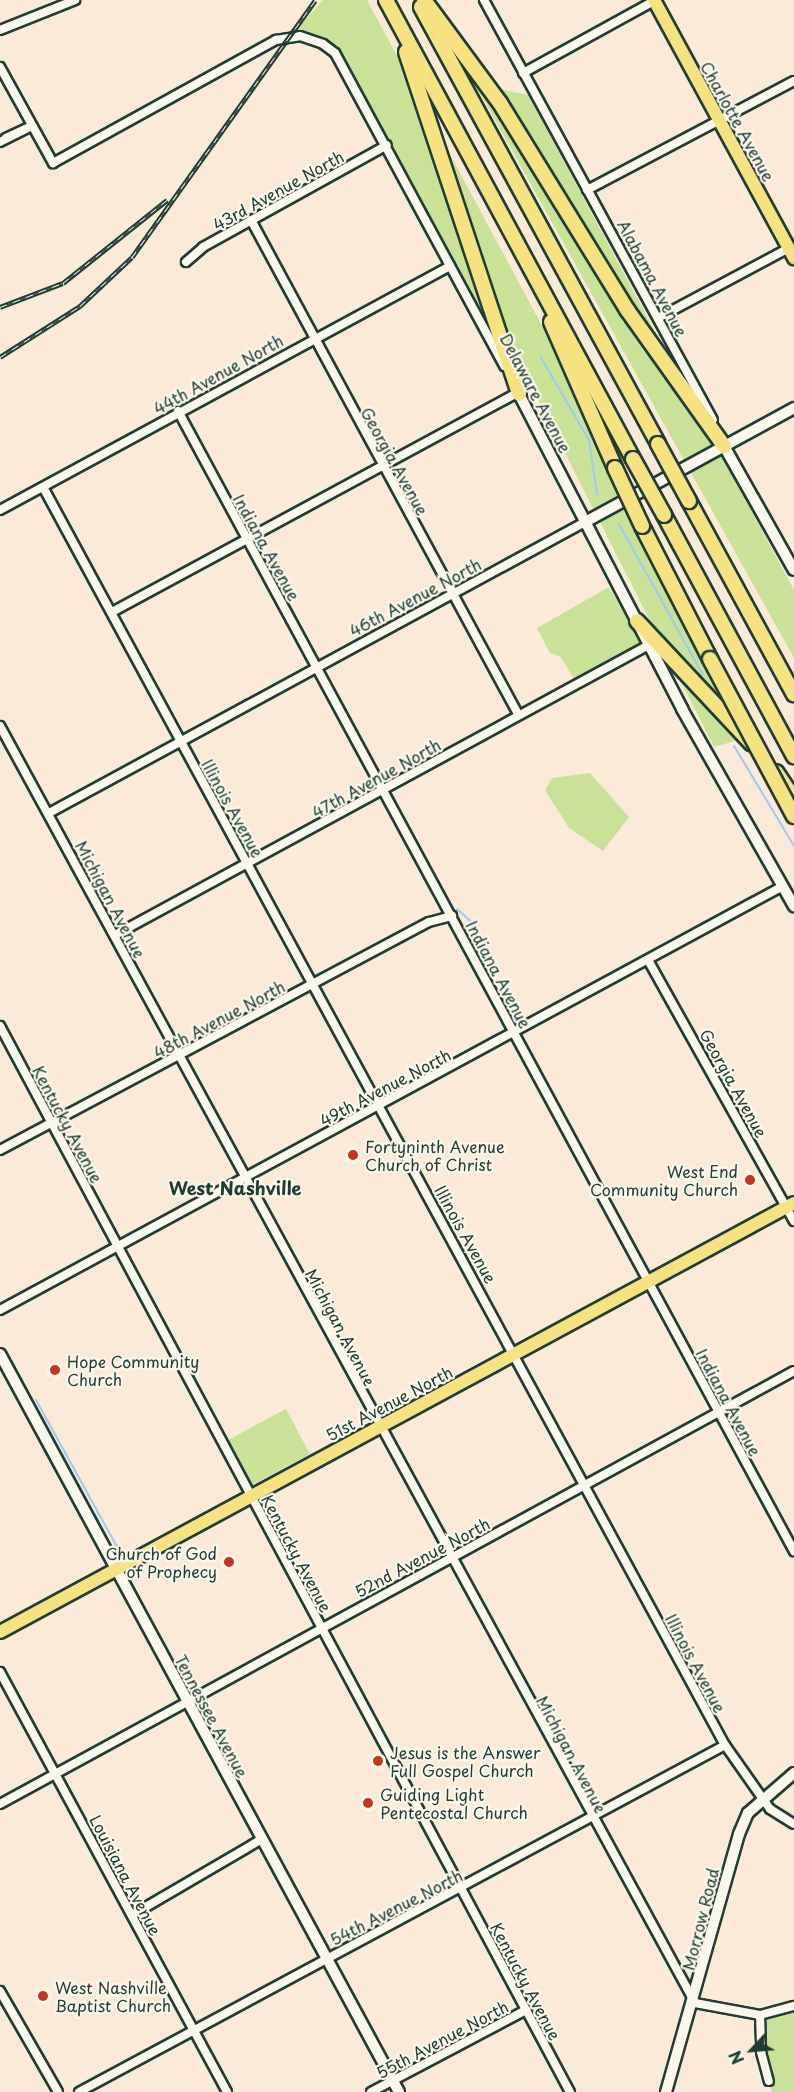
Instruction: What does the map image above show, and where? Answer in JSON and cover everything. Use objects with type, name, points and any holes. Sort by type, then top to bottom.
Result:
[{"type":"highway","points":[[386,0],[794,756]]},
{"type":"highway","points":[[417,0],[794,694]]},
{"type":"highway","points":[[424,0],[500,103],[628,311],[724,446]]},
{"type":"highway","points":[[393,13],[519,394]]},
{"type":"highway","points":[[535,278],[615,468],[642,526],[794,816]]},
{"type":"highway","points":[[637,621],[727,715],[794,799]]},
{"type":"main road","name":"Charlotte Avenue","points":[[655,0],[791,253]]},
{"type":"main road","name":"51st Avenue North","points":[[0,1632],[790,1205]]},
{"type":"street","points":[[0,30],[75,0]]},
{"type":"street","name":"Alabama Avenue","points":[[484,0],[658,318],[724,446],[793,568]]},
{"type":"street","points":[[523,73],[655,0]]},
{"type":"street","name":"Delaware Avenue","points":[[28,127],[52,164],[176,98],[272,42],[310,38],[335,53],[387,145],[587,521],[649,645],[713,765],[794,906]]},
{"type":"street","points":[[0,68],[28,127],[2,139]]},
{"type":"street","points":[[588,190],[794,81]]},
{"type":"street","name":"43rd Avenue North","points":[[186,262],[251,220],[387,145]]},
{"type":"street","name":"Georgia Avenue","points":[[251,220],[312,339],[454,593],[518,714]]},
{"type":"street","points":[[658,318],[791,253]]},
{"type":"street","name":"44th Avenue North","points":[[0,510],[178,411],[450,266]]},
{"type":"street","points":[[112,612],[382,465],[519,394]]},
{"type":"street","name":"46th Avenue North","points":[[49,813],[794,408]]},
{"type":"street","name":"Indiana Avenue","points":[[178,411],[794,1551]]},
{"type":"street","name":"Illinois Avenue","points":[[43,487],[585,1484],[724,1745],[762,1799],[794,1824]]},
{"type":"street","name":"47th Avenue North","points":[[115,934],[649,645]]},
{"type":"street","name":"Michigan Avenue","points":[[0,726],[115,934],[178,1056],[247,1177],[379,1427],[694,2002]]},
{"type":"street","name":"49th Avenue North","points":[[0,1310],[379,1107],[783,886]]},
{"type":"street","name":"48th Avenue North","points":[[0,1150],[429,922],[452,916]]},
{"type":"street","name":"Georgia Avenue","points":[[648,960],[790,1205],[794,1221]]},
{"type":"street","name":"Kentucky Avenue","points":[[0,1026],[570,2092]]},
{"type":"street","name":"Tennessee Avenue","points":[[0,1354],[399,2092]]},
{"type":"street","name":"52nd Avenue North","points":[[0,1804],[718,1410],[794,1371]]},
{"type":"street","name":"Louisiana Avenue","points":[[0,1672],[227,2092]]},
{"type":"street","name":"54th Avenue North","points":[[79,2092],[326,1958],[461,1889],[590,1814],[724,1745]]},
{"type":"street","name":"Morrow Road","points":[[666,2092],[694,2002],[727,1870],[748,1813],[794,1773]]},
{"type":"street","points":[[132,1915],[262,1839]]},
{"type":"street","points":[[0,1991],[58,2092]]},
{"type":"street","points":[[694,2002],[760,2015],[794,2006]]},
{"type":"street","name":"55th Avenue North","points":[[371,2092],[526,2010]]},
{"type":"street","points":[[760,2015],[761,2052],[770,2081]]},
{"type":"green space","points":[[323,0],[367,0],[561,361],[647,551],[742,739],[714,747],[533,390],[495,334],[338,46],[290,36]]},
{"type":"green space","points":[[475,84],[528,95],[794,590],[794,658]]},
{"type":"green space","points":[[609,587],[641,643],[574,679],[561,657],[550,653],[537,628]]},
{"type":"green space","points":[[590,773],[629,817],[603,851],[569,828],[545,790],[552,778]]},
{"type":"green space","points":[[286,1409],[310,1454],[251,1485],[227,1440]]},
{"type":"green space","points":[[794,2006],[794,2092],[772,2092],[764,2069],[760,2015]]},
{"type":"waterway","points":[[541,358],[589,440],[597,494]]},
{"type":"waterway","points":[[619,524],[702,673]]},
{"type":"waterway","points":[[734,746],[794,846]]},
{"type":"waterway","points":[[457,909],[475,925]]},
{"type":"waterway","points":[[36,1400],[117,1547]]},
{"type":"railway","points":[[0,357],[80,306],[132,257],[315,0]]},
{"type":"railway","points":[[0,307],[63,283],[167,200]]},
{"type":"place","name":"Fortyninth Avenue Church of Christ","points":[[353,1155]]},
{"type":"place","name":"West End Community Church","points":[[750,1180]]},
{"type":"place","name":"Hope Community Church","points":[[55,1370]]},
{"type":"place","name":"Church of God of Prophecy","points":[[229,1562]]},
{"type":"place","name":"Jesus is the Answer Full Gospel Church","points":[[378,1761]]},
{"type":"place","name":"Guiding Light Pentecostal Church","points":[[368,1803]]},
{"type":"place","name":"West Nashville Baptist Church","points":[[43,1996]]},
{"type":"district","name":"West Nashville","points":[[235,1188]]}]
